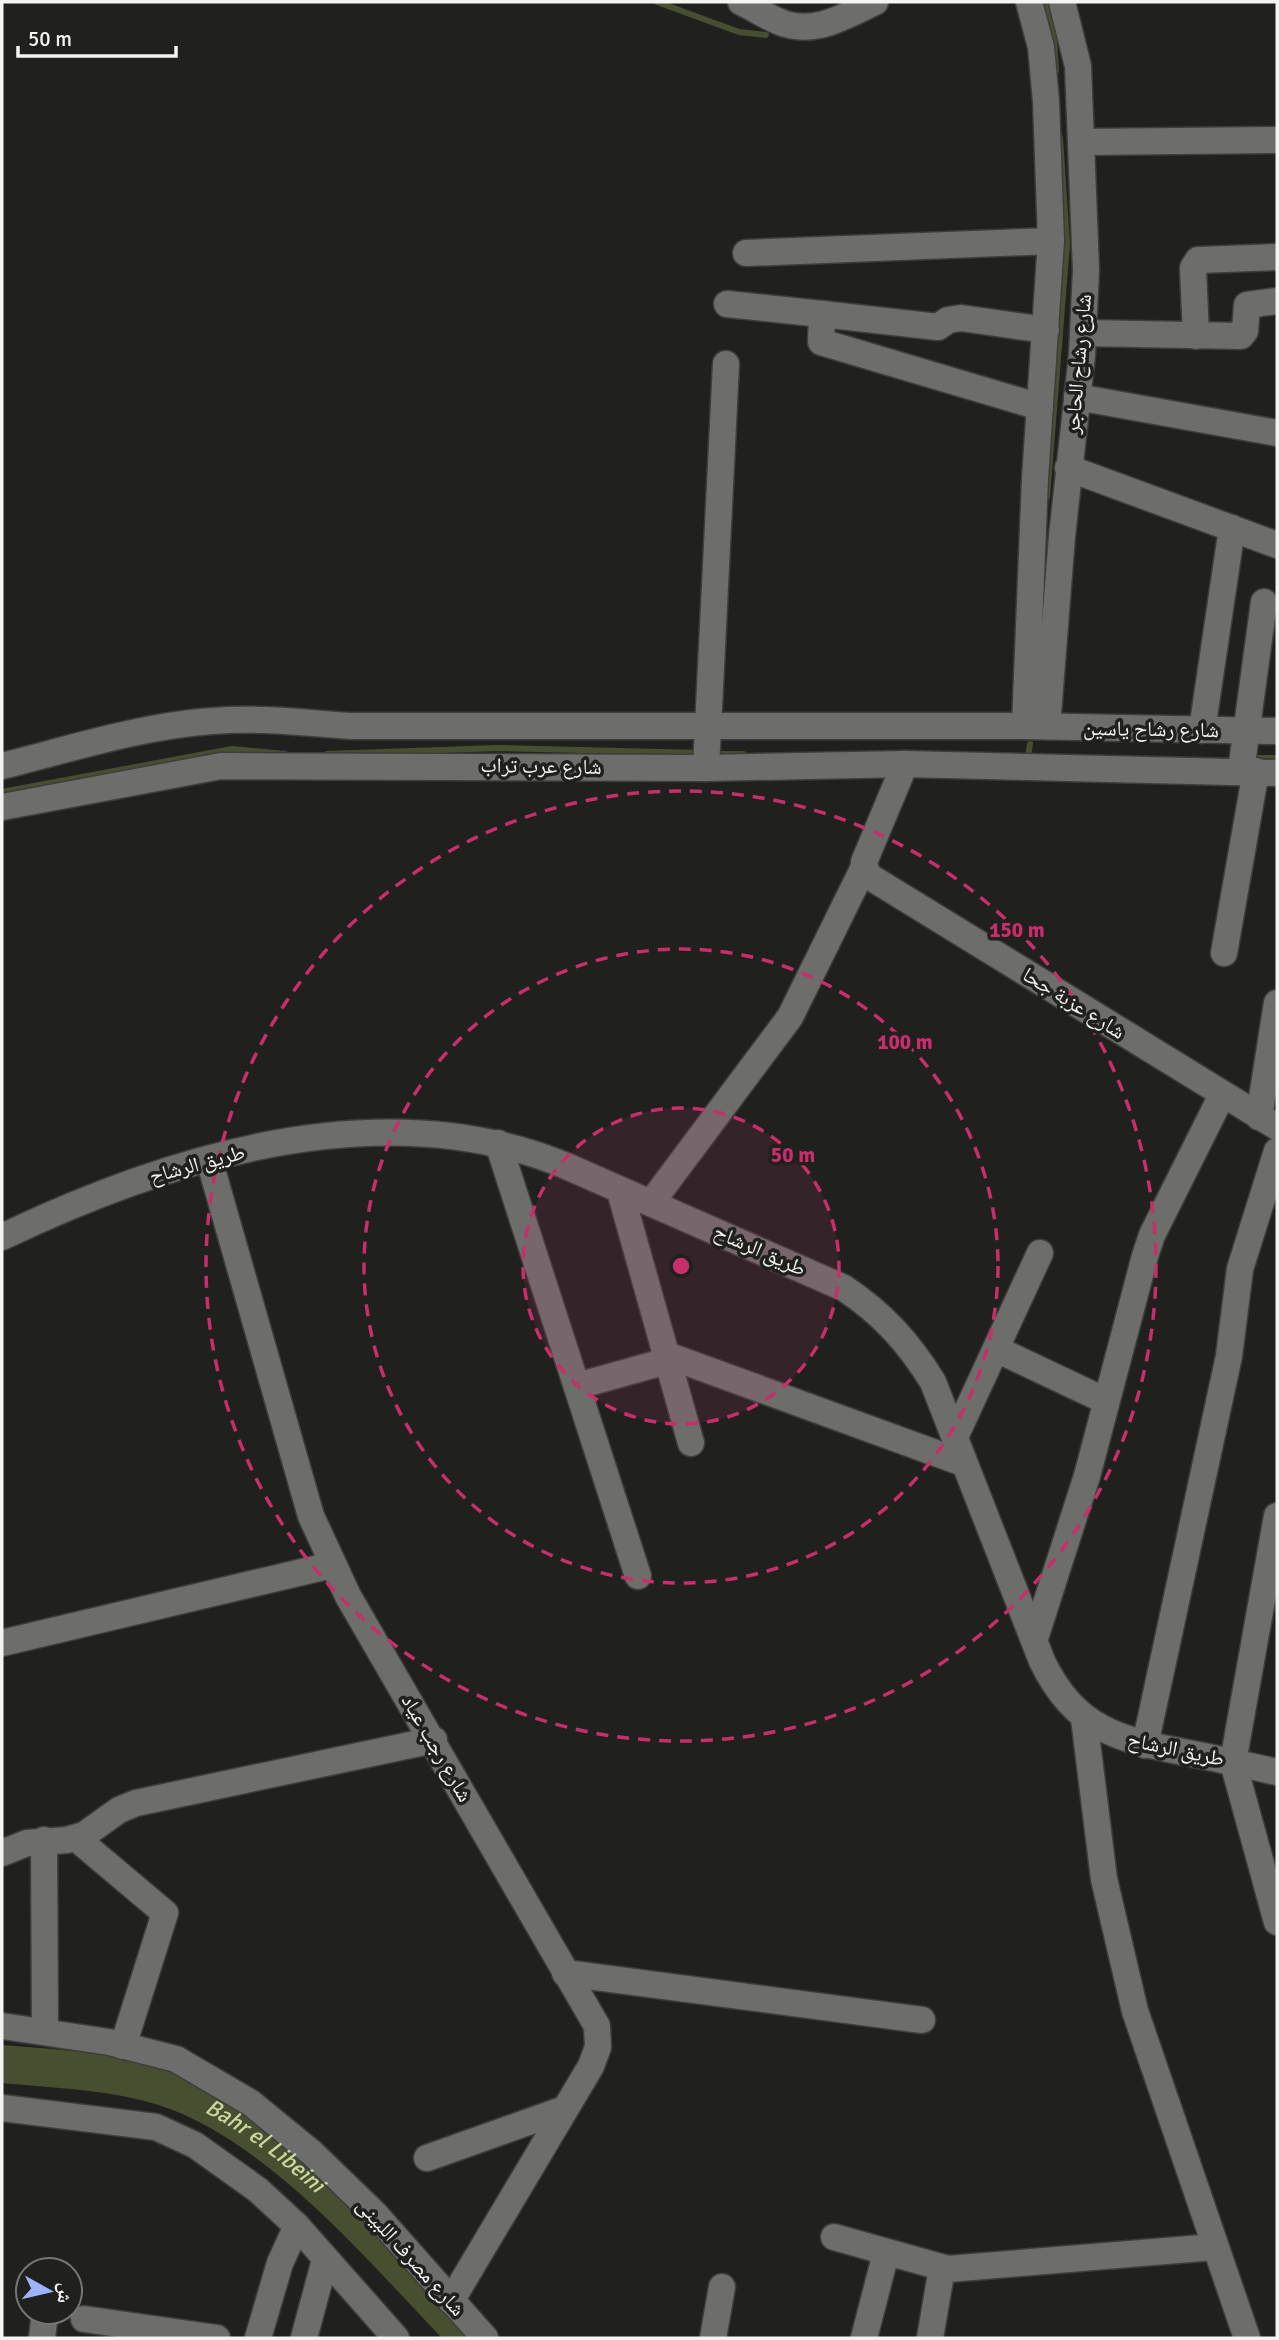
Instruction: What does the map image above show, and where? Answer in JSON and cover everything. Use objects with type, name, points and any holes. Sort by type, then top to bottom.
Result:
[{"type":"street","points":[[741,2],[779,22],[809,27],[829,23],[875,2]]},
{"type":"street","name":"شارع رشاح الحاجر","points":[[1029,2],[1042,60],[1051,241],[1040,407],[1036,726]]},
{"type":"street","name":"شارع رشاح الحاجر","points":[[1036,726],[1084,333],[1086,270],[1077,66],[1062,2]]},
{"type":"street","points":[[1082,142],[1277,140]]},
{"type":"street","points":[[746,253],[1051,241]]},
{"type":"street","points":[[1196,335],[1194,268],[1198,260],[1277,257]]},
{"type":"street","points":[[1084,333],[1241,336],[1245,331],[1247,305],[1277,301]]},
{"type":"street","points":[[727,304],[938,327],[948,320],[961,318],[1046,330]]},
{"type":"street","points":[[822,314],[821,342],[1040,407]]},
{"type":"street","points":[[708,747],[726,364]]},
{"type":"street","points":[[1077,397],[1277,433]]},
{"type":"street","points":[[1068,468],[1277,545]]},
{"type":"street","points":[[1202,730],[1232,528]]},
{"type":"street","points":[[1224,953],[1251,759],[1264,602]]},
{"type":"street","name":"شارع عرب تراب","points":[[2,766],[120,737],[209,721],[261,719],[708,747],[905,764],[1083,749]]},
{"type":"street","name":"شارع عرب تراب","points":[[2,807],[220,766],[442,764],[1036,726]]},
{"type":"street","name":"شارع رشاح ياسين","points":[[1036,726],[1083,749],[1251,759]]},
{"type":"street","name":"شارع رشاح ياسين","points":[[1083,749],[1202,730],[1251,759]]},
{"type":"street","name":"شارع رشاح ياسين","points":[[1251,759],[1277,731]]},
{"type":"street","points":[[651,1203],[790,1017],[863,869],[905,764]]},
{"type":"street","name":"شارع عزبة جحا","points":[[863,869],[867,875],[1268,1122]]},
{"type":"street","points":[[1268,1122],[1277,1003]]},
{"type":"street","points":[[1035,1638],[1080,1498],[1152,1235],[1222,1095]]},
{"type":"street","name":"طريق الرشاح","points":[[2,1237],[104,1192],[209,1159],[328,1136],[439,1136],[498,1143],[532,1152],[845,1289],[872,1307],[916,1354],[933,1382],[1052,1682],[1083,1718],[1102,1731],[1145,1745],[1233,1762],[1275,1779]]},
{"type":"street","points":[[498,1143],[638,1576]]},
{"type":"street","points":[[1145,1745],[1224,1383],[1240,1269],[1277,1151]]},
{"type":"street","name":"شارع رجب عياد","points":[[209,1159],[304,1491],[332,1566],[565,1973],[594,2017],[598,2036],[595,2057],[451,2301]]},
{"type":"street","points":[[620,1191],[691,1443]]},
{"type":"street","points":[[955,1437],[1041,1253]]},
{"type":"street","points":[[996,1349],[1106,1402]]},
{"type":"street","points":[[577,1386],[666,1357],[963,1462]]},
{"type":"street","points":[[1277,1516],[1233,1762],[1277,1922]]},
{"type":"street","points":[[2,1643],[332,1566]]},
{"type":"street","points":[[1083,1718],[1104,1879],[1135,2011],[1247,2338]]},
{"type":"street","points":[[2,1853],[27,1843],[76,1838],[136,1803],[434,1740]]},
{"type":"street","points":[[76,1838],[165,1913],[123,2046]]},
{"type":"street","points":[[44,1840],[45,2032]]},
{"type":"street","points":[[565,1973],[922,2020]]},
{"type":"street","name":"شارع مصرف اللبينى","points":[[2,2026],[123,2046],[176,2059],[251,2103],[312,2153],[374,2213],[485,2338]]},
{"type":"street","points":[[2,2108],[156,2127],[195,2145],[258,2190],[297,2226],[396,2338]]},
{"type":"street","points":[[427,2158],[562,2110]]},
{"type":"street","points":[[258,2338],[280,2263],[297,2226]]},
{"type":"street","points":[[834,2237],[942,2268],[1095,2259],[1214,2247]]},
{"type":"street","points":[[864,2338],[886,2253]]},
{"type":"street","points":[[304,2338],[325,2260]]},
{"type":"street","points":[[930,2338],[942,2268]]},
{"type":"street","points":[[713,2338],[722,2287]]},
{"type":"street","points":[[84,2319],[217,2338]]},
{"type":"waterway","points":[[657,2],[739,32],[766,35]]},
{"type":"waterway","points":[[1044,2],[1053,23],[1056,71]]},
{"type":"waterway","points":[[1047,497],[1067,244],[1060,138]]},
{"type":"waterway","points":[[1028,756],[1030,744]]},
{"type":"waterway","points":[[327,754],[498,748],[701,753]]},
{"type":"waterway","points":[[2,792],[232,749],[285,754]]},
{"type":"waterway","points":[[712,754],[743,754]]},
{"type":"waterway","points":[[1251,758],[1277,758]]},
{"type":"waterway","name":"Bahr el Libeini","points":[[2,2064],[137,2079],[179,2092],[219,2111],[259,2136],[297,2166],[370,2235],[468,2338]]}]
